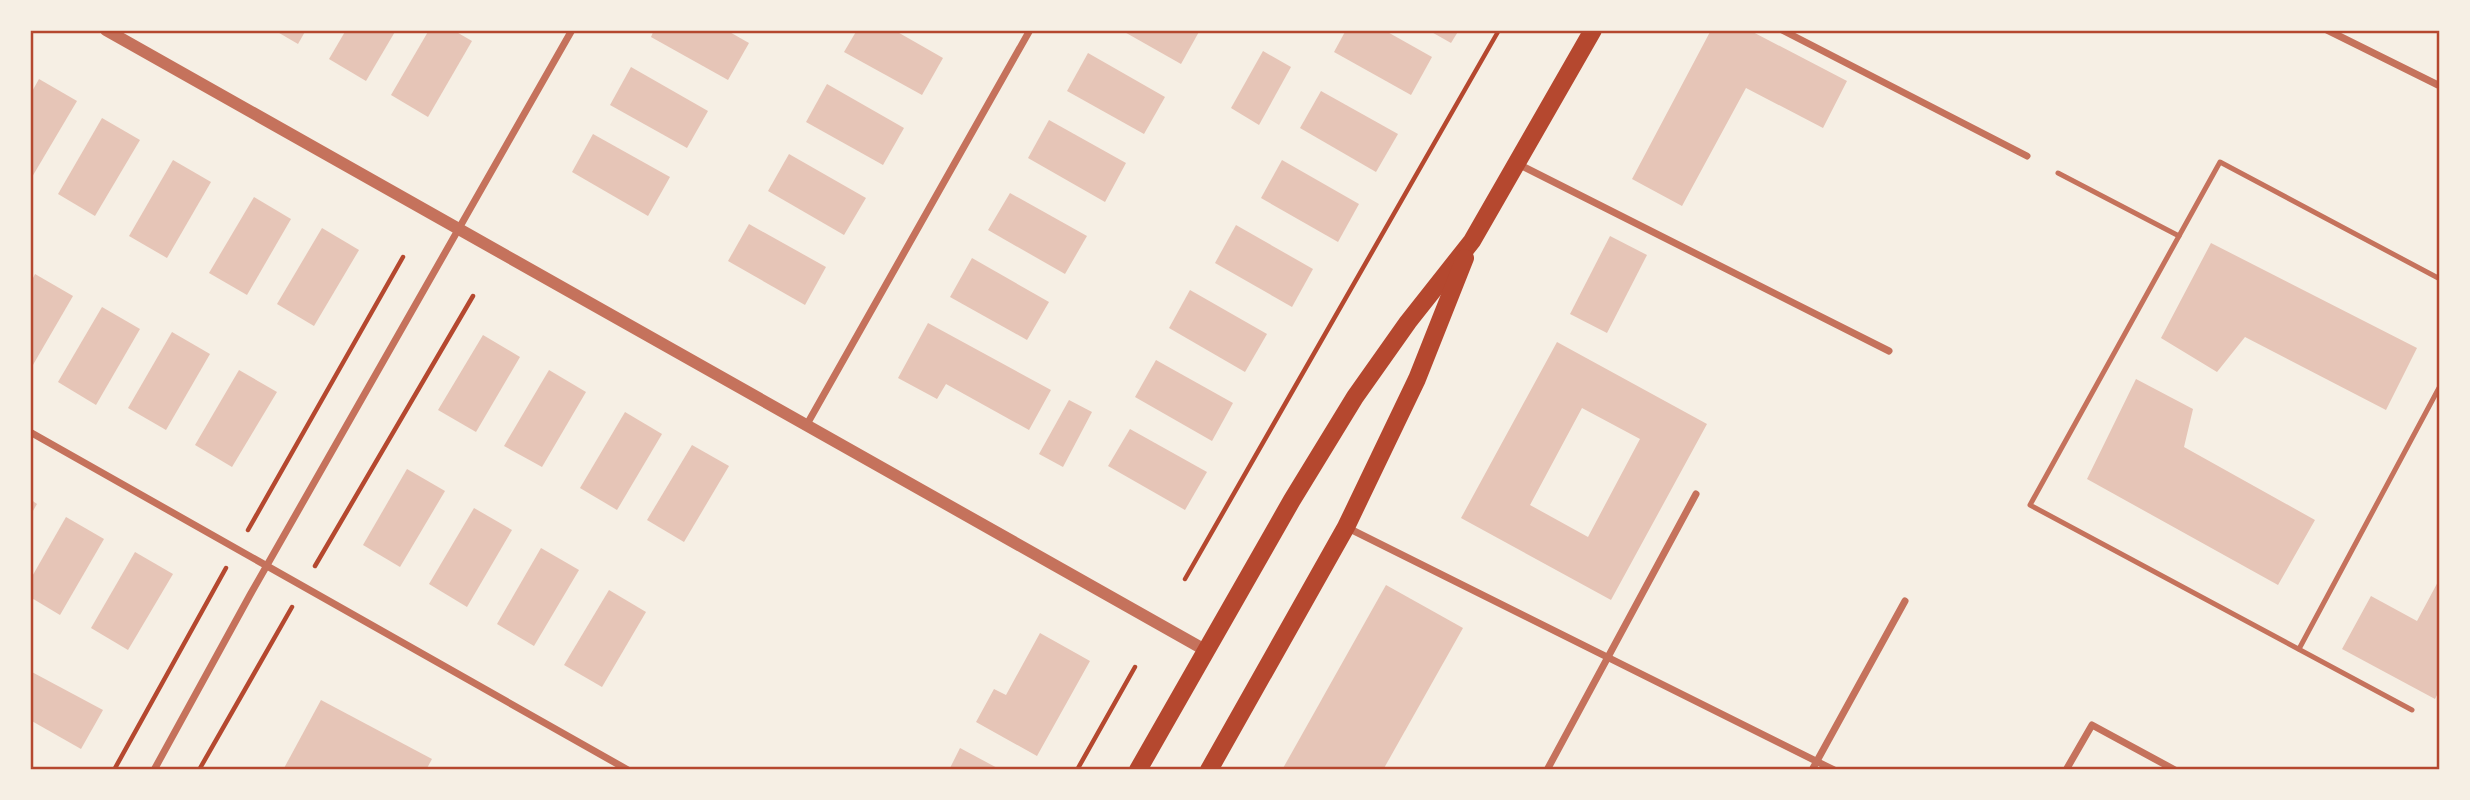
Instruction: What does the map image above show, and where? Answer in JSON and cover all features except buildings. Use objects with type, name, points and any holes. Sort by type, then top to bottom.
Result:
[{"type":"main road","points":[[1209,770],[1346,527],[1417,379],[1472,241],[1593,30]]},
{"type":"main road","points":[[1138,770],[1205,650],[1355,397],[1408,322],[1472,241]]},
{"type":"street","points":[[106,30],[1205,650]]},
{"type":"street","points":[[154,770],[572,30]]},
{"type":"street","points":[[806,426],[1030,30]]},
{"type":"street","points":[[1782,30],[2027,156]]},
{"type":"street","points":[[2327,30],[2440,86]]},
{"type":"street","points":[[1517,163],[1889,351]]},
{"type":"street","points":[[30,432],[628,770]]},
{"type":"street","points":[[1547,770],[1696,494]]},
{"type":"street","points":[[1346,527],[1834,770]]},
{"type":"street","points":[[1812,770],[1905,601]]},
{"type":"street","points":[[2066,770],[2092,725],[2175,770]]},
{"type":"lane","points":[[2412,710],[2030,505],[2220,162],[2440,279]]},
{"type":"lane","points":[[2058,173],[2179,236]]},
{"type":"lane","points":[[2299,649],[2440,386]]},
{"type":"path","points":[[1185,579],[1500,30]]},
{"type":"path","points":[[114,770],[404,257]]},
{"type":"path","points":[[199,770],[473,296]]},
{"type":"path","points":[[1077,770],[1135,667]]}]
